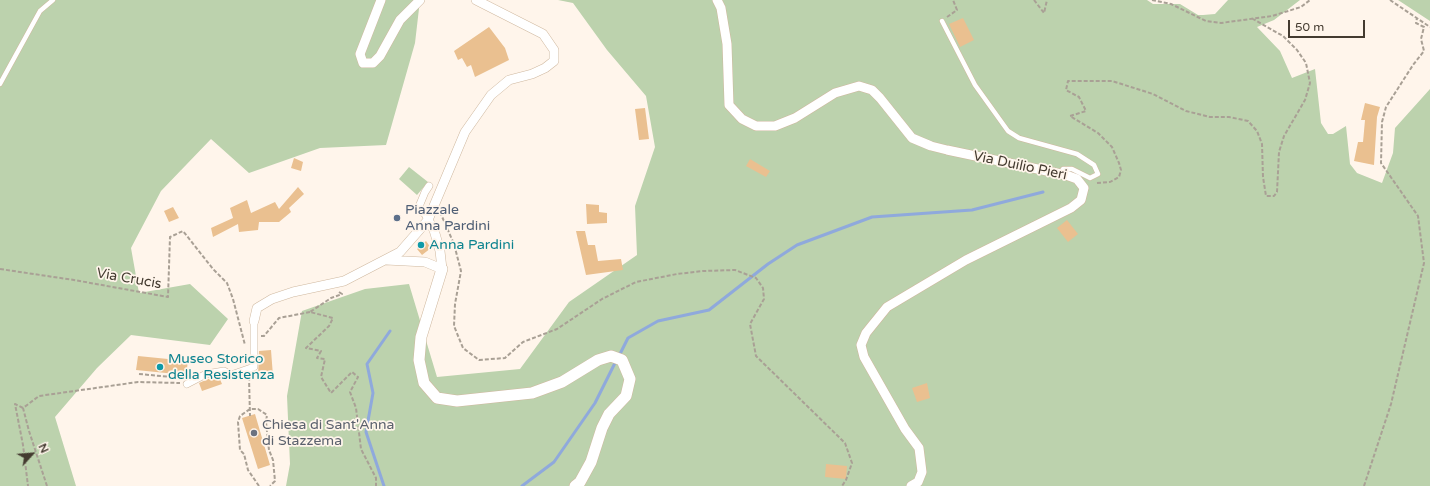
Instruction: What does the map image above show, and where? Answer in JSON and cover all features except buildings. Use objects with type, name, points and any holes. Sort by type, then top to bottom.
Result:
[{"type":"street","points":[[381,0],[360,54],[363,63],[373,63],[380,56],[400,20],[420,0]]},
{"type":"street","points":[[188,380],[206,374],[224,371],[230,375],[254,367],[254,321],[257,308],[272,300],[293,292],[344,281],[400,252],[428,220],[465,132],[491,95],[509,80],[539,71],[554,61],[554,50],[543,34],[476,0]]},
{"type":"street","name":"Via Duilio Pieri","points":[[717,0],[727,44],[729,105],[742,119],[756,126],[775,126],[795,118],[835,93],[859,86],[872,90],[912,138],[931,146],[1060,173],[1077,178],[1083,185],[1084,188],[1081,200],[1071,208],[1001,242],[911,292],[887,307],[866,333],[862,345],[864,357],[905,429],[920,448],[922,472],[918,482],[911,486]]},
{"type":"street","points":[[430,186],[425,192],[418,209],[424,214],[434,230],[440,251],[442,269],[421,337],[419,360],[424,383],[438,398],[457,401],[532,393],[562,382],[598,360],[611,356],[622,360],[630,378],[626,396],[609,414],[602,428],[591,462],[580,482],[575,486]]},
{"type":"street","points":[[384,260],[425,262],[442,269]]},
{"type":"lane","points":[[0,84],[40,11],[53,0]]},
{"type":"lane","points":[[942,21],[975,85],[1008,132],[1019,138],[1077,154],[1094,165],[1098,174],[1090,178],[1072,169],[1063,170],[1060,173]]},
{"type":"path","points":[[942,21],[957,10],[952,0]]},
{"type":"path","points":[[1034,0],[1044,13],[1047,0]]},
{"type":"path","points":[[1152,0],[1171,4],[1206,21],[1221,23],[1253,19],[1289,11],[1300,7],[1310,0]]},
{"type":"path","points":[[1390,0],[1430,27]]},
{"type":"path","points":[[1364,486],[1391,404],[1424,263],[1418,216],[1381,163],[1382,122],[1386,107],[1413,65],[1424,51],[1421,39],[1424,27],[1416,23],[1417,18]]},
{"type":"path","points":[[1083,185],[1110,182],[1118,177],[1121,170],[1117,155],[1098,133],[1070,116],[1086,111],[1079,97],[1066,90],[1068,81],[1112,81],[1153,94],[1186,111],[1210,117],[1229,117],[1248,121],[1257,131],[1262,144],[1264,158],[1263,177],[1266,196],[1274,196],[1277,192],[1279,152],[1282,141],[1305,100],[1310,83],[1306,63],[1297,50],[1283,36],[1253,19]]},
{"type":"path","points":[[435,205],[443,215],[454,244],[461,271],[455,304],[454,326],[463,348],[480,360],[505,358],[523,342],[557,329],[602,299],[636,282],[677,274],[703,271],[735,270],[756,278],[764,288],[764,299],[750,324],[756,356],[845,443],[852,463],[846,480],[842,486]]},
{"type":"path","name":"Via Crucis","points":[[0,269],[168,296],[170,237],[183,231],[213,269],[227,283],[233,299],[245,346]]},
{"type":"path","points":[[264,336],[279,318],[310,312],[331,298],[342,294],[328,284]]},
{"type":"path","points":[[310,312],[333,318],[329,326],[306,348],[321,351],[318,358],[325,359],[321,377],[331,392],[352,372],[358,377],[350,392],[356,408],[361,448],[376,478],[376,486]]},
{"type":"path","points":[[249,369],[250,416]]},
{"type":"path","points":[[139,374],[188,380]]},
{"type":"path","points":[[23,408],[38,396],[66,391],[138,382],[188,380]]},
{"type":"path","points":[[28,486],[24,445],[15,404],[23,408],[47,486]]},
{"type":"path","points":[[259,486],[248,470],[244,454],[240,450],[238,422],[240,416],[250,409],[258,410],[267,415],[266,422],[269,450],[273,460],[275,481],[270,486]]},
{"type":"green space","points":[[0,0],[420,0],[415,43],[386,145],[320,148],[249,173],[211,139],[161,191],[131,248],[139,293],[190,284],[228,319],[210,345],[131,335],[97,368],[55,417],[76,486],[0,486]]},
{"type":"green space","points":[[558,0],[1147,0],[1153,4],[1180,4],[1198,15],[1203,15],[1215,14],[1228,0],[1300,0],[1274,20],[1257,27],[1280,51],[1292,78],[1315,69],[1321,123],[1328,134],[1333,134],[1346,126],[1350,164],[1357,173],[1382,183],[1393,153],[1395,128],[1430,89],[1430,486],[286,486],[290,464],[287,396],[302,311],[365,289],[409,284],[437,377],[520,369],[569,302],[637,255],[635,206],[655,147],[646,96],[607,50],[573,3]]},
{"type":"green space","points":[[1398,0],[1430,0],[1430,21]]},
{"type":"green space","points":[[409,167],[428,182],[417,195],[399,179]]},
{"type":"waterway","points":[[619,356],[628,338],[658,321],[709,310],[768,264],[797,245],[872,217],[972,210],[1043,192]]},
{"type":"waterway","points":[[384,486],[366,432],[373,393],[367,364],[390,331]]},
{"type":"waterway","points":[[522,486],[554,462],[595,403],[616,361]]},
{"type":"place","name":"Piazzale Anna Pardini","points":[[397,218]]},
{"type":"place","name":"Anna Pardini","points":[[421,245]]},
{"type":"place","name":"Museo Storico della Resistenza","points":[[160,367]]},
{"type":"place","name":"Chiesa di Sant'Anna di Stazzema","points":[[254,433]]}]
